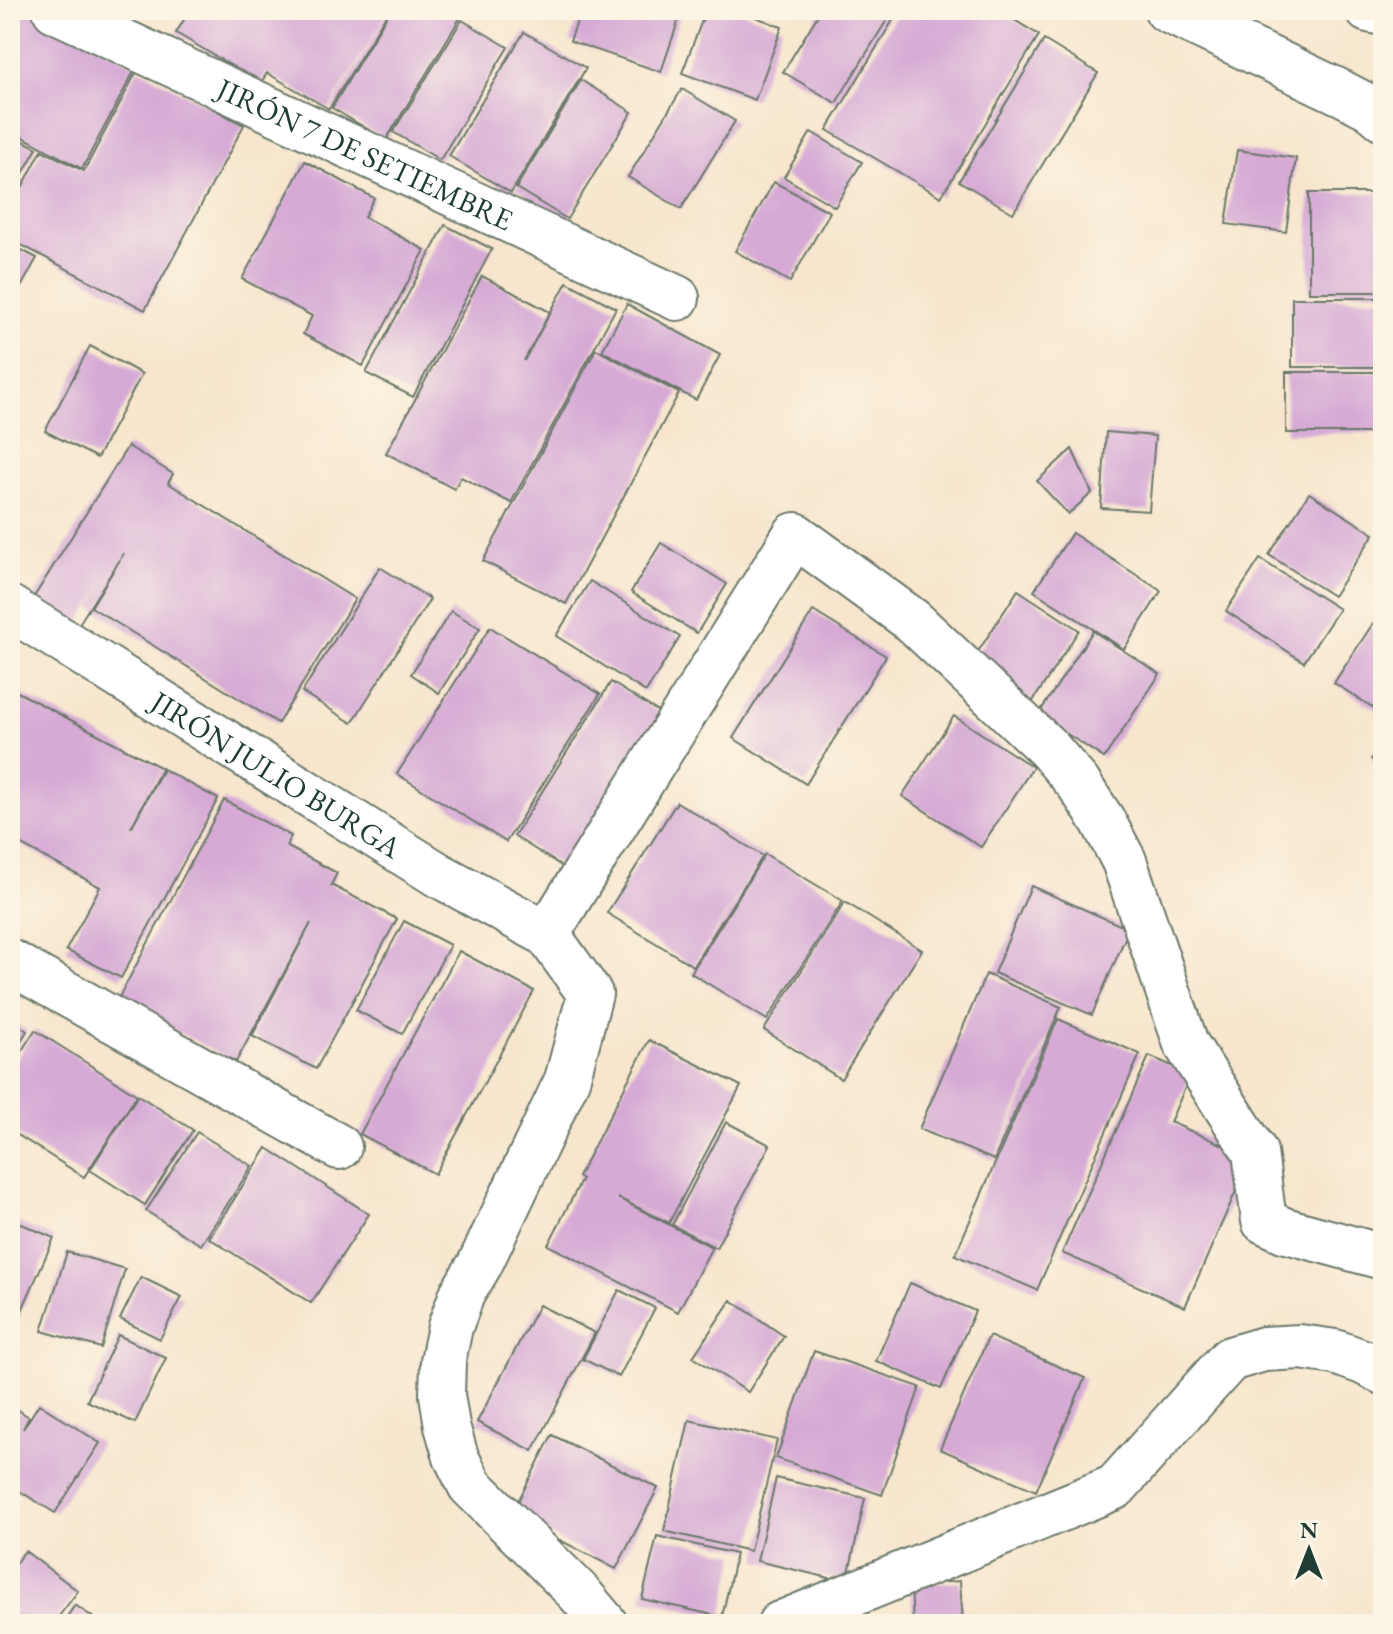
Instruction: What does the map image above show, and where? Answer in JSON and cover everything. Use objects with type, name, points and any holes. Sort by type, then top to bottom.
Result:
[{"type":"street","name":"JIRÓN 7 DE SETIEMBRE","points":[[55,10],[677,298]]},
{"type":"street","points":[[1167,10],[1342,93],[1383,118]]},
{"type":"street","points":[[1368,10],[1383,13]]},
{"type":"street","points":[[605,1624],[579,1593],[470,1485],[451,1441],[442,1395],[443,1361],[450,1327],[462,1294],[480,1264],[567,1080],[590,994],[547,934],[795,535],[913,621],[1048,748],[1078,783],[1124,861],[1186,1044],[1255,1152],[1264,1221],[1284,1230],[1383,1257]]},
{"type":"street","name":"JIRÓN JULIO BURGA","points":[[10,608],[437,874],[547,934]]},
{"type":"street","points":[[10,962],[339,1147]]},
{"type":"street","points":[[780,1624],[1115,1487],[1230,1359],[1264,1349],[1300,1347],[1335,1352],[1383,1372]]},
{"type":"building","points":[[10,10],[31,10],[137,66],[82,169],[10,130]]},
{"type":"building","points":[[190,10],[389,10],[329,109],[267,73],[261,83],[176,33]]},
{"type":"building","points":[[390,10],[465,10],[386,140],[332,108]]},
{"type":"building","points":[[581,10],[682,10],[661,72],[570,41]]},
{"type":"building","points":[[706,10],[737,10],[782,27],[755,100],[682,73]]},
{"type":"building","points":[[821,10],[893,10],[836,103],[783,72]]},
{"type":"building","points":[[899,10],[998,10],[1039,35],[941,197],[827,130]]},
{"type":"building","points":[[462,20],[508,47],[440,160],[393,132]]},
{"type":"building","points":[[524,32],[586,68],[511,193],[449,156]]},
{"type":"building","points":[[1044,40],[1098,73],[1013,213],[959,181]]},
{"type":"building","points":[[138,69],[244,125],[145,310],[10,239],[10,210],[42,150],[84,171]]},
{"type":"building","points":[[581,80],[632,112],[567,219],[516,188]]},
{"type":"building","points":[[682,89],[735,121],[681,209],[628,177]]},
{"type":"building","points":[[811,132],[862,162],[835,207],[784,177]]},
{"type":"building","points":[[10,134],[37,148],[10,197]]},
{"type":"building","points":[[1237,150],[1296,158],[1286,232],[1226,224]]},
{"type":"building","points":[[305,161],[374,198],[364,217],[425,250],[363,366],[303,334],[312,316],[242,279]]},
{"type":"building","points":[[774,182],[830,212],[790,282],[735,251]]},
{"type":"building","points":[[1309,193],[1383,193],[1383,292],[1309,292]]},
{"type":"building","points":[[445,225],[492,249],[413,397],[366,373]]},
{"type":"building","points":[[10,244],[37,258],[10,307]]},
{"type":"building","points":[[482,276],[550,312],[524,361],[567,282],[616,308],[511,503],[461,477],[454,489],[386,453]]},
{"type":"building","points":[[1292,298],[1383,298],[1383,367],[1292,367]]},
{"type":"building","points":[[627,304],[720,355],[696,400],[602,351]]},
{"type":"building","points":[[90,346],[142,374],[97,458],[45,431]]},
{"type":"building","points":[[596,349],[679,393],[566,604],[483,561]]},
{"type":"building","points":[[1286,372],[1383,372],[1383,433],[1286,433]]},
{"type":"building","points":[[1106,432],[1155,436],[1149,511],[1101,508]]},
{"type":"building","points":[[128,446],[173,474],[168,483],[355,599],[278,723],[91,607],[124,553],[79,624],[34,597]]},
{"type":"building","points":[[1072,449],[1092,493],[1068,514],[1037,481]]},
{"type":"building","points":[[1309,493],[1374,534],[1333,596],[1269,555]]},
{"type":"building","points":[[1072,533],[1161,591],[1124,649],[1034,591]]},
{"type":"building","points":[[661,543],[727,584],[697,633],[631,592]]},
{"type":"building","points":[[1260,559],[1339,609],[1304,662],[1226,611]]},
{"type":"building","points":[[380,567],[430,599],[352,723],[302,692]]},
{"type":"building","points":[[590,581],[680,637],[646,692],[556,636]]},
{"type":"building","points":[[1018,590],[1079,630],[1031,704],[970,664]]},
{"type":"building","points":[[1383,608],[1383,714],[1334,683]]},
{"type":"building","points":[[451,611],[480,628],[439,693],[411,674]]},
{"type":"building","points":[[813,611],[886,656],[806,784],[733,738]]},
{"type":"building","points":[[490,627],[600,694],[506,842],[397,774]]},
{"type":"building","points":[[1093,631],[1160,674],[1104,758],[1038,715]]},
{"type":"building","points":[[611,682],[673,721],[576,875],[514,836]]},
{"type":"building","points":[[10,688],[162,768],[131,828],[163,769],[218,799],[121,978],[66,950],[100,887],[10,839]]},
{"type":"building","points":[[954,716],[1033,767],[981,847],[902,796]]},
{"type":"building","points":[[1383,740],[1383,767],[1371,759]]},
{"type":"building","points":[[224,800],[291,836],[286,846],[337,873],[331,885],[397,919],[316,1069],[252,1036],[311,923],[236,1062],[117,1001]]},
{"type":"building","points":[[677,802],[763,856],[693,966],[607,913]]},
{"type":"building","points":[[765,854],[843,901],[767,1020],[691,973]]},
{"type":"building","points":[[1031,886],[1129,929],[1092,1015],[994,973]]},
{"type":"building","points":[[845,902],[922,950],[841,1079],[764,1030]]},
{"type":"building","points":[[404,921],[450,945],[402,1034],[356,1010]]},
{"type":"building","points":[[459,951],[534,991],[435,1174],[360,1134]]},
{"type":"building","points":[[986,974],[1061,1007],[994,1160],[919,1129]]},
{"type":"building","points":[[1058,1019],[1140,1054],[1037,1290],[955,1255]]},
{"type":"building","points":[[10,1020],[27,1031],[10,1058]]},
{"type":"building","points":[[35,1030],[137,1095],[84,1177],[10,1130],[10,1069]]},
{"type":"building","points":[[649,1040],[741,1086],[669,1223],[618,1198],[712,1247],[678,1312],[548,1245],[582,1179],[578,1177]]},
{"type":"building","points":[[1149,1056],[1191,1074],[1170,1122],[1251,1157],[1185,1307],[1062,1253]]},
{"type":"building","points":[[138,1095],[193,1130],[145,1205],[90,1170]]},
{"type":"building","points":[[726,1122],[770,1145],[716,1248],[672,1225]]},
{"type":"building","points":[[197,1132],[252,1166],[201,1245],[146,1211]]},
{"type":"building","points":[[267,1148],[369,1214],[311,1303],[209,1238]]},
{"type":"building","points":[[10,1219],[54,1238],[18,1319],[10,1316]]},
{"type":"building","points":[[67,1252],[125,1269],[101,1348],[42,1331]]},
{"type":"building","points":[[141,1277],[182,1297],[160,1339],[120,1319]]},
{"type":"building","points":[[910,1283],[975,1311],[941,1389],[876,1361]]},
{"type":"building","points":[[619,1290],[655,1308],[619,1377],[583,1359]]},
{"type":"building","points":[[731,1300],[784,1336],[748,1392],[693,1357]]},
{"type":"building","points":[[539,1305],[595,1333],[533,1451],[477,1422]]},
{"type":"building","points":[[118,1335],[166,1358],[135,1423],[87,1401]]},
{"type":"building","points":[[989,1336],[1085,1378],[1036,1491],[940,1449]]},
{"type":"building","points":[[814,1351],[920,1387],[882,1495],[776,1458]]},
{"type":"building","points":[[39,1404],[100,1443],[55,1513],[10,1485],[10,1405],[29,1417],[23,1429]]},
{"type":"building","points":[[689,1420],[777,1440],[750,1551],[664,1531]]},
{"type":"building","points":[[552,1435],[658,1488],[616,1569],[511,1515]]},
{"type":"building","points":[[776,1478],[865,1498],[847,1582],[757,1561]]},
{"type":"building","points":[[657,1536],[736,1554],[722,1617],[642,1599]]},
{"type":"building","points":[[25,1551],[78,1591],[53,1624],[10,1624],[10,1570]]},
{"type":"building","points":[[960,1581],[963,1624],[913,1624],[911,1585]]},
{"type":"building","points":[[75,1605],[103,1624],[62,1624]]}]
